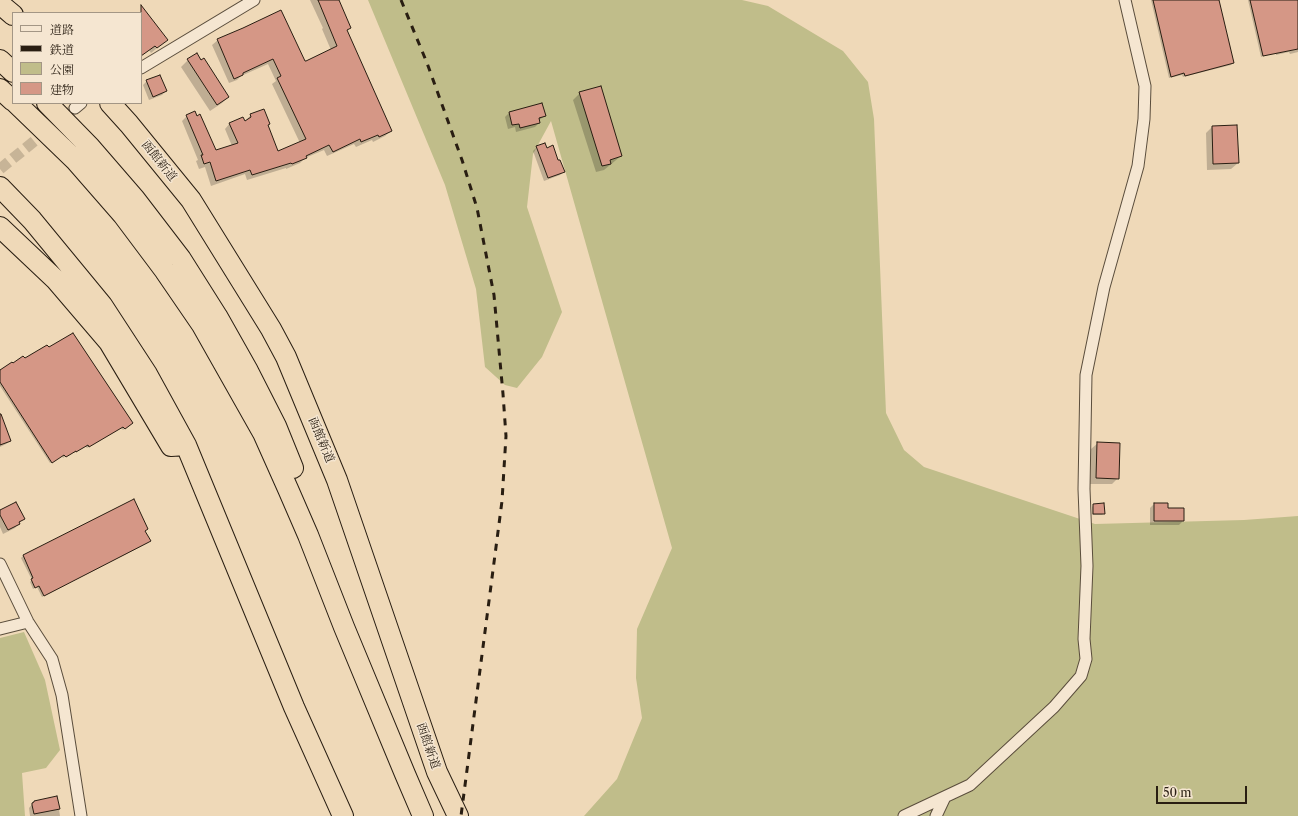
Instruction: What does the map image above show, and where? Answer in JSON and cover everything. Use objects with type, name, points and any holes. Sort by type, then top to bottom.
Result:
[{"type":"highway","points":[[0,4],[12,14]]},
{"type":"highway","points":[[0,60],[12,71]]},
{"type":"highway","points":[[0,89],[12,100]]},
{"type":"highway","points":[[17,104],[75,160],[123,215],[165,271],[202,325],[263,433],[279,468],[423,816]]},
{"type":"highway","points":[[48,104],[90,147],[136,199],[181,258],[217,316],[248,371],[276,426],[300,485],[405,774]]},
{"type":"highway","name":"函館新道","points":[[111,104],[191,200],[271,329],[286,357],[338,480],[437,772],[458,816]]},
{"type":"highway","points":[[0,187],[32,220],[102,305],[147,374],[186,445],[294,707],[343,816]]},
{"type":"highway","points":[[0,227],[56,280],[109,342],[171,446],[186,445]]},
{"type":"street","points":[[142,67],[254,0]]},
{"type":"street","points":[[904,816],[970,785],[1054,707],[1081,676],[1086,659],[1084,639],[1087,566],[1084,489],[1086,375],[1104,287],[1138,166],[1144,119],[1145,86],[1125,0]]},
{"type":"street","points":[[0,564],[28,622],[52,659],[62,695],[81,816]]},
{"type":"street","points":[[0,629],[28,622]]},
{"type":"street","points":[[936,816],[945,797]]},
{"type":"green space","points":[[368,0],[742,0],[768,6],[843,51],[868,82],[874,119],[886,413],[904,450],[924,467],[1095,524],[1244,520],[1298,516],[1298,816],[584,816],[617,779],[642,718],[636,678],[637,629],[672,548],[551,121],[533,154],[527,207],[562,312],[542,357],[517,388],[505,385],[485,367],[476,289],[445,185]]},
{"type":"green space","points":[[24,632],[45,680],[60,750],[46,768],[22,773],[25,816],[0,816],[0,638]]},
{"type":"building","points":[[318,0],[339,0],[351,28],[347,30],[392,131],[379,137],[378,135],[361,142],[360,139],[333,152],[329,145],[306,156],[307,158],[292,164],[291,163],[252,175],[250,170],[216,181],[210,162],[204,164],[201,155],[203,155],[186,115],[195,111],[197,116],[200,114],[216,150],[238,143],[229,123],[243,117],[245,121],[251,117],[250,114],[264,109],[270,124],[268,125],[278,151],[306,139],[277,78],[281,76],[273,59],[243,73],[243,75],[234,79],[217,39],[281,10],[306,61],[337,46]]},
{"type":"building","points":[[1153,0],[1219,0],[1234,63],[1185,76],[1184,73],[1171,77]]},
{"type":"building","points":[[1250,0],[1298,0],[1298,49],[1263,56]]},
{"type":"building","points":[[141,5],[168,40],[157,48],[155,46],[142,55],[142,12]]},
{"type":"building","points":[[197,53],[201,60],[204,58],[229,97],[217,105],[187,59]]},
{"type":"building","points":[[160,75],[167,91],[153,97],[146,80]]},
{"type":"building","points":[[601,86],[622,156],[610,160],[611,164],[602,166],[579,92]]},
{"type":"building","points":[[542,103],[546,116],[539,118],[540,123],[520,128],[519,124],[512,125],[509,112]]},
{"type":"building","points":[[1237,125],[1239,163],[1213,164],[1212,126]]},
{"type":"building","points":[[545,143],[547,148],[553,145],[558,160],[560,160],[565,172],[548,178],[536,146]]},
{"type":"building","points":[[73,333],[133,423],[125,429],[123,427],[89,447],[88,445],[66,457],[64,455],[52,463],[0,382],[0,370],[23,356],[25,358],[47,345],[49,347]]},
{"type":"building","points":[[0,414],[11,441],[0,445]]},
{"type":"building","points":[[1097,442],[1120,443],[1119,479],[1096,478]]},
{"type":"building","points":[[134,499],[148,529],[145,531],[151,541],[44,596],[39,586],[35,588],[31,579],[33,578],[23,555]]},
{"type":"building","points":[[16,502],[25,519],[19,522],[20,524],[8,530],[0,515],[0,510]]},
{"type":"building","points":[[1104,503],[1105,514],[1093,514],[1093,504]]},
{"type":"building","points":[[1154,503],[1168,503],[1168,508],[1184,508],[1184,521],[1154,521]]},
{"type":"building","points":[[57,796],[60,809],[34,814],[32,803],[34,801]]},
{"type":"tunnel","points":[[0,169],[75,108]]},
{"type":"railway","points":[[401,0],[427,63],[462,160],[477,208],[494,295],[503,394],[506,436],[502,501],[461,816]]}]
